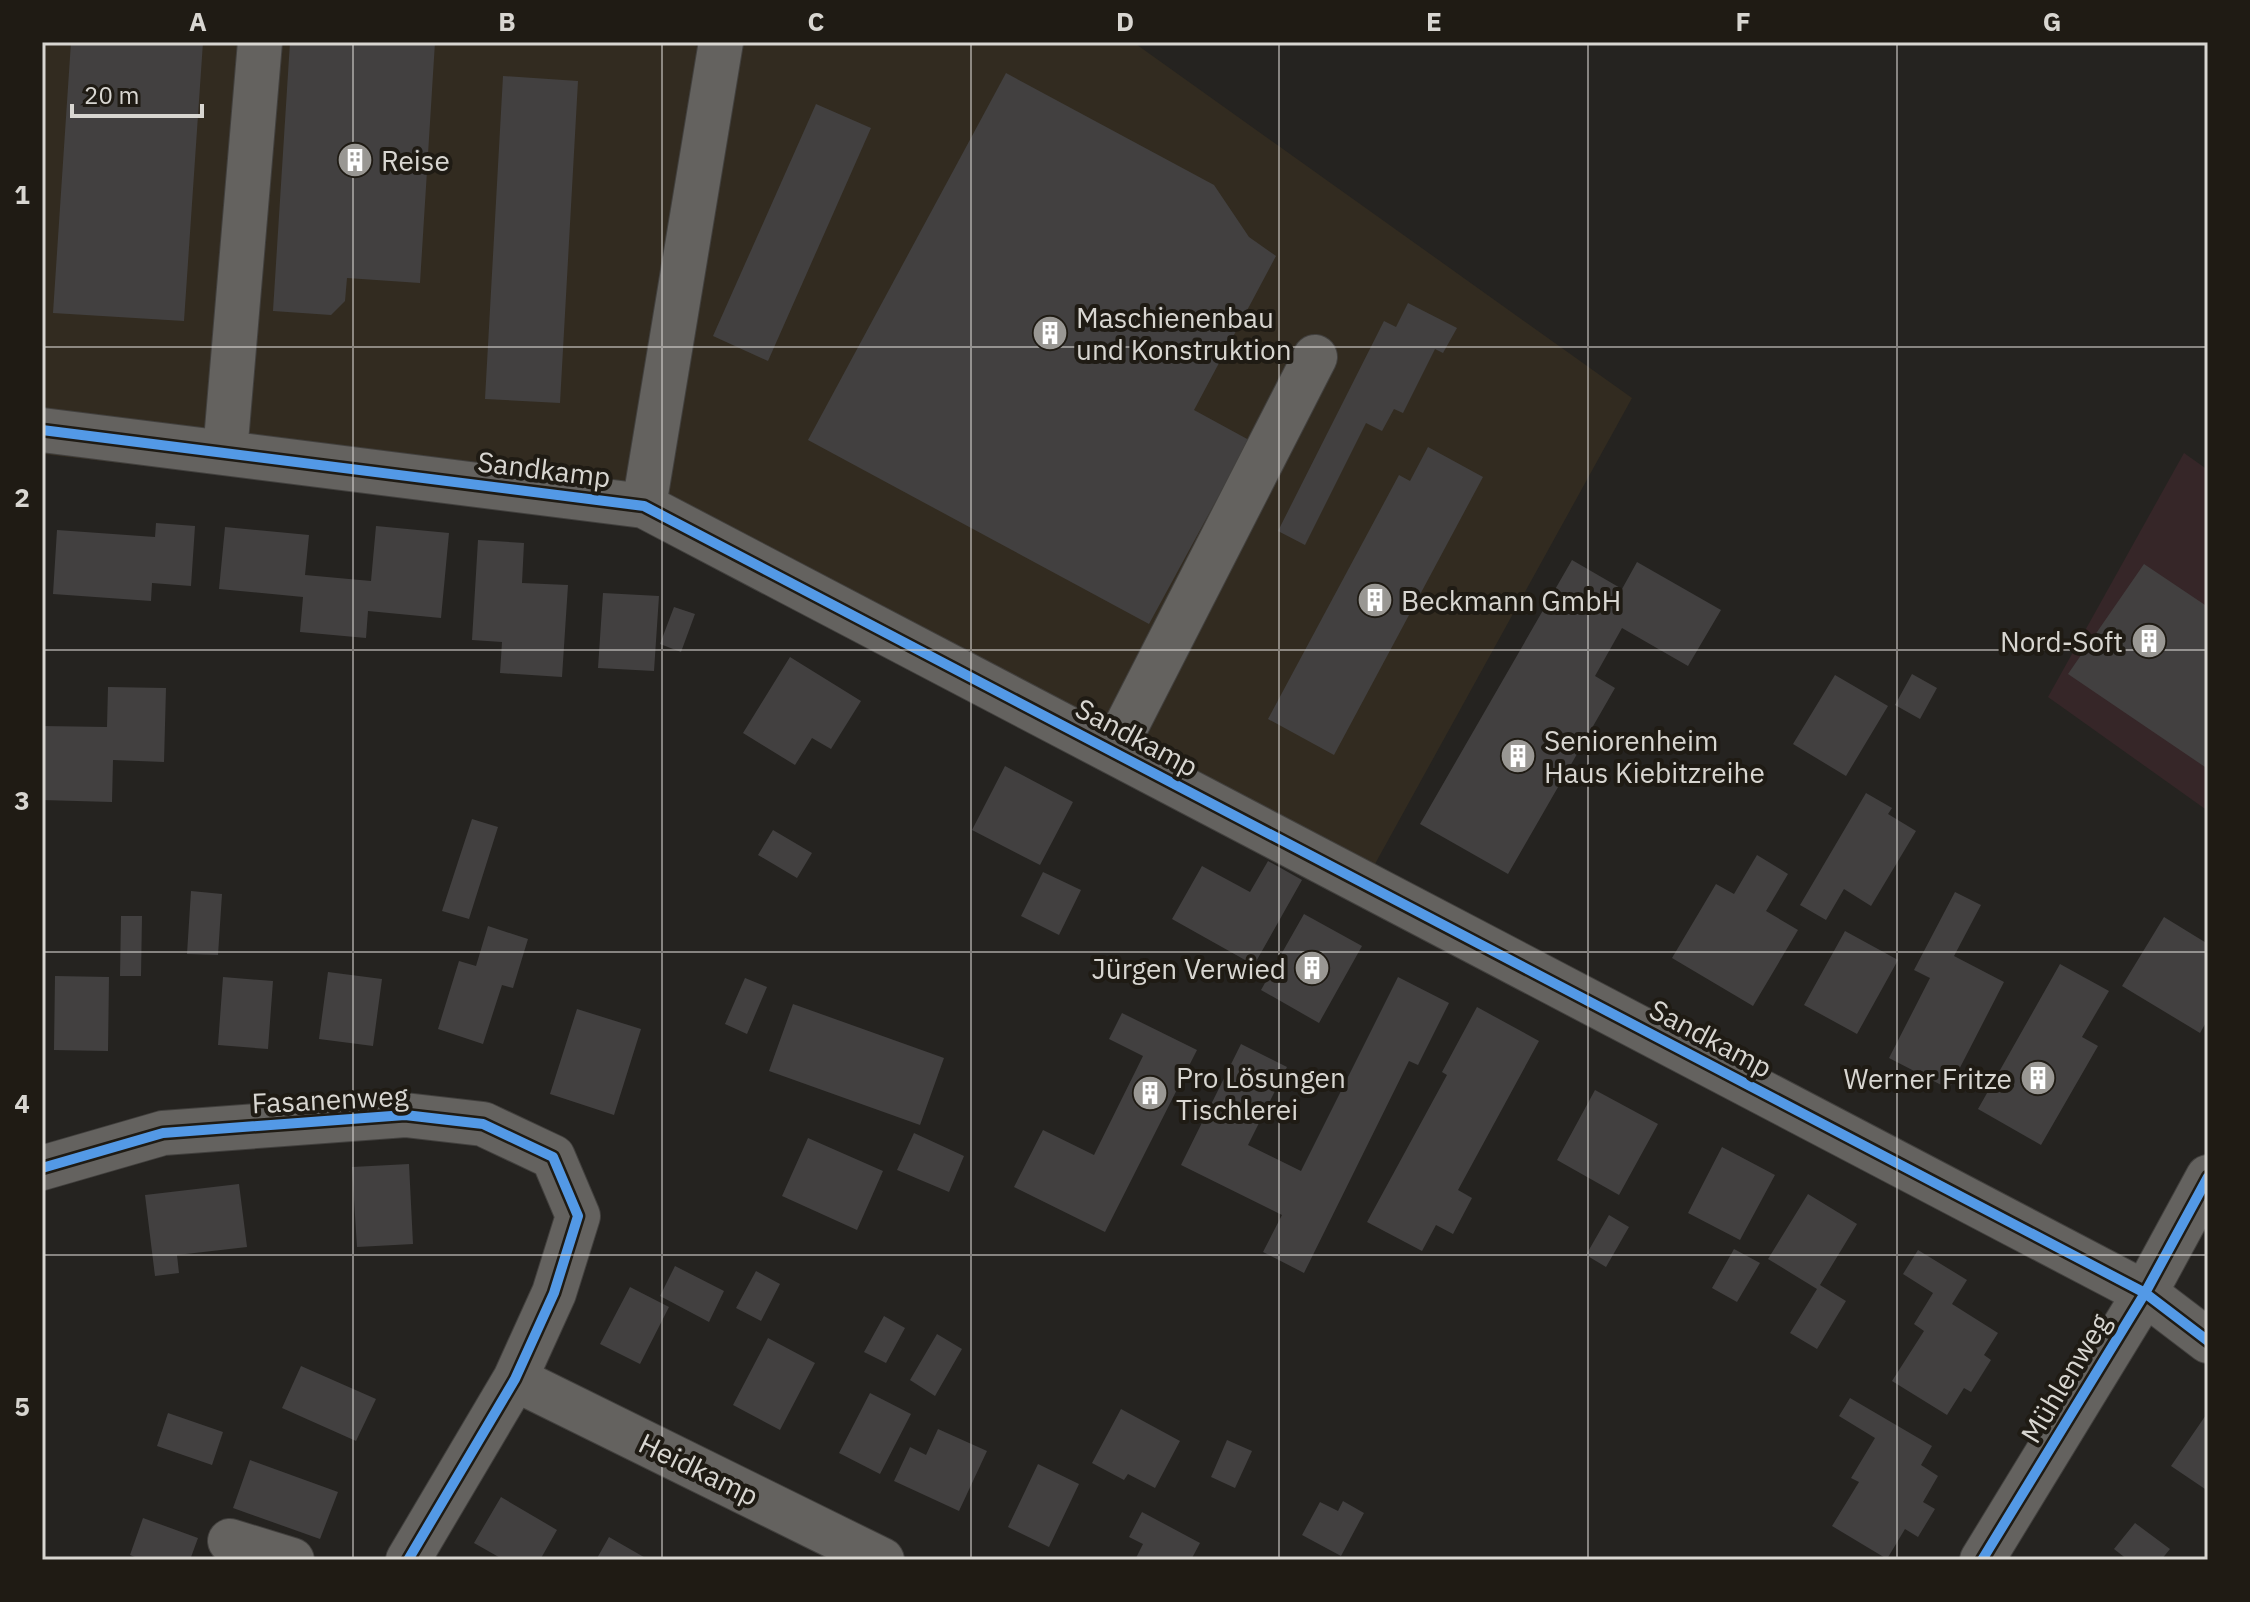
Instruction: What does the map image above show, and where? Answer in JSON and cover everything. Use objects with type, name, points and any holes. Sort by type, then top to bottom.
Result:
[{"type":"street","points":[[225,453],[260,42]]},
{"type":"street","points":[[644,506],[721,42]]},
{"type":"street","points":[[1113,752],[1315,357]]},
{"type":"street","name":"Sandkamp","points":[[42,430],[644,506],[2145,1293],[2208,1341]]},
{"type":"street","name":"Fasanenweg","points":[[42,1168],[163,1133],[405,1115],[483,1124],[553,1157],[578,1216],[554,1293],[515,1379],[408,1560]]},
{"type":"street","name":"Mühlenweg","points":[[1982,1560],[2145,1293],[2208,1177]]},
{"type":"street","name":"Heidkamp","points":[[515,1379],[882,1560]]},
{"type":"street","points":[[230,1541],[292,1560]]},
{"type":"shaded area","points":[[42,42],[1133,42],[1632,398],[1359,893],[647,525],[42,454]]},
{"type":"shaded area","points":[[2184,453],[2208,470],[2208,811],[2048,697]]},
{"type":"building","points":[[71,42],[203,42],[184,321],[53,313]]},
{"type":"building","name":"Reise","points":[[290,42],[435,42],[420,283],[347,278],[345,301],[331,315],[273,311]]},
{"type":"building","name":"Maschienenbau und Konstruktion","points":[[1006,73],[1214,185],[1249,237],[1276,256],[1194,410],[1249,440],[1149,624],[808,440]]},
{"type":"building","points":[[503,76],[578,81],[560,403],[485,399]]},
{"type":"building","points":[[816,104],[871,128],[768,361],[713,336]]},
{"type":"building","points":[[1408,303],[1457,328],[1443,353],[1435,349],[1403,413],[1394,409],[1382,431],[1366,423],[1305,545],[1278,531],[1384,321],[1396,327]]},
{"type":"building","name":"Beckmann GmbH","points":[[1428,447],[1483,477],[1334,755],[1268,719],[1399,475],[1410,481]]},
{"type":"building","points":[[156,523],[195,526],[191,586],[152,583],[151,601],[53,594],[57,530],[155,537]]},
{"type":"building","points":[[376,526],[449,533],[441,618],[368,611],[366,638],[300,632],[303,597],[219,589],[225,527],[309,535],[305,575],[371,581]]},
{"type":"building","points":[[478,540],[524,543],[522,583],[568,585],[562,677],[500,673],[502,642],[472,640]]},
{"type":"building","name":"Seniorenheim Haus Kiebitzreihe","points":[[1572,560],[1622,589],[1637,562],[1721,610],[1688,666],[1622,628],[1595,676],[1615,688],[1508,874],[1420,824]]},
{"type":"building","name":"Nord-Soft","points":[[2144,564],[2208,607],[2208,769],[2068,674]]},
{"type":"building","points":[[603,593],[659,596],[654,671],[598,668]]},
{"type":"building","points":[[674,607],[695,614],[681,652],[660,644]]},
{"type":"building","points":[[790,657],[861,701],[831,749],[812,738],[795,765],[743,733]]},
{"type":"building","points":[[1912,674],[1937,688],[1920,719],[1895,705]]},
{"type":"building","points":[[1835,675],[1888,706],[1846,776],[1793,744]]},
{"type":"building","points":[[108,687],[166,688],[164,762],[113,760],[112,802],[42,800],[42,726],[107,727]]},
{"type":"building","points":[[1005,766],[1073,802],[1040,865],[972,830]]},
{"type":"building","points":[[1866,793],[1892,808],[1888,814],[1916,831],[1871,906],[1844,889],[1826,920],[1800,905]]},
{"type":"building","points":[[472,819],[498,827],[469,919],[442,911]]},
{"type":"building","points":[[773,830],[812,853],[797,878],[758,855]]},
{"type":"building","points":[[1757,855],[1788,874],[1766,911],[1798,930],[1753,1006],[1672,958],[1716,884],[1734,894]]},
{"type":"building","points":[[1268,861],[1302,880],[1254,965],[1172,919],[1202,866],[1250,892]]},
{"type":"building","points":[[1043,872],[1081,890],[1059,935],[1021,916]]},
{"type":"building","points":[[191,891],[222,894],[218,955],[187,954]]},
{"type":"building","points":[[1955,892],[1981,905],[1954,956],[2004,982],[1949,1089],[1889,1058],[1930,978],[1914,970]]},
{"type":"building","name":"Jürgen Verwied","points":[[1304,914],[1362,946],[1319,1023],[1261,990]]},
{"type":"building","points":[[121,916],[142,916],[141,976],[120,976]]},
{"type":"building","points":[[2164,917],[2208,944],[2208,1019],[2200,1033],[2122,986]]},
{"type":"building","points":[[488,926],[528,939],[513,988],[502,985],[483,1044],[438,1029],[459,961],[476,966]]},
{"type":"building","points":[[1845,931],[1898,960],[1857,1034],[1804,1005]]},
{"type":"building","name":"Werner Fritze","points":[[2060,964],[2109,991],[2082,1037],[2098,1046],[2041,1145],[1978,1109]]},
{"type":"building","points":[[328,972],[382,979],[373,1046],[319,1039]]},
{"type":"building","points":[[55,976],[109,977],[108,1051],[54,1050]]},
{"type":"building","points":[[223,977],[273,981],[268,1049],[218,1045]]},
{"type":"building","points":[[1398,977],[1449,1003],[1418,1065],[1409,1061],[1304,1273],[1263,1252],[1282,1215],[1181,1165],[1241,1044],[1287,1067],[1248,1145],[1301,1171]]},
{"type":"building","points":[[745,978],[767,987],[747,1034],[725,1024]]},
{"type":"building","points":[[793,1004],[944,1058],[920,1125],[769,1071]]},
{"type":"building","points":[[1477,1007],[1539,1041],[1458,1190],[1472,1198],[1453,1234],[1436,1225],[1422,1251],[1367,1222],[1447,1075],[1442,1072]]},
{"type":"building","points":[[577,1009],[641,1029],[614,1115],[550,1094]]},
{"type":"building","name":"Pro Lösungen Tischlerei","points":[[1122,1013],[1197,1050],[1105,1232],[1014,1187],[1043,1130],[1094,1155],[1143,1056],[1109,1039]]},
{"type":"building","points":[[1595,1090],[1658,1124],[1619,1195],[1557,1160]]},
{"type":"building","points":[[914,1133],[964,1156],[949,1192],[897,1170]]},
{"type":"building","points":[[808,1138],[883,1171],[857,1230],[782,1196]]},
{"type":"building","points":[[1722,1147],[1775,1175],[1740,1240],[1688,1213]]},
{"type":"building","points":[[409,1164],[413,1244],[357,1247],[352,1167]]},
{"type":"building","points":[[239,1184],[247,1247],[177,1255],[179,1273],[155,1276],[145,1195]]},
{"type":"building","points":[[1808,1194],[1857,1224],[1820,1285],[1846,1301],[1817,1349],[1790,1333],[1817,1289],[1768,1259]]},
{"type":"building","points":[[1609,1215],[1629,1227],[1606,1267],[1586,1255]]},
{"type":"building","points":[[1734,1249],[1760,1263],[1737,1302],[1712,1288]]},
{"type":"building","points":[[1918,1250],[1967,1280],[1952,1304],[1998,1333],[1984,1355],[1991,1360],[1971,1392],[1964,1388],[1947,1415],[1892,1381],[1924,1331],[1914,1324],[1933,1293],[1903,1274]]},
{"type":"building","points":[[675,1266],[724,1291],[709,1322],[660,1296]]},
{"type":"building","points":[[756,1271],[780,1284],[761,1321],[736,1308]]},
{"type":"building","points":[[630,1287],[669,1307],[640,1364],[600,1344]]},
{"type":"building","points":[[884,1316],[905,1328],[886,1363],[864,1352]]},
{"type":"building","points":[[937,1334],[962,1349],[935,1396],[910,1380]]},
{"type":"building","points":[[768,1338],[815,1363],[780,1430],[733,1405]]},
{"type":"building","points":[[301,1366],[376,1399],[356,1441],[282,1408]]},
{"type":"building","points":[[870,1393],[911,1414],[880,1474],[839,1453]]},
{"type":"building","points":[[1850,1398],[1932,1446],[1921,1465],[1938,1476],[1923,1502],[1935,1509],[1918,1537],[1905,1529],[1887,1559],[1832,1526],[1859,1482],[1851,1478],[1875,1438],[1839,1416]]},
{"type":"building","points":[[1121,1409],[1180,1441],[1155,1488],[1128,1474],[1124,1480],[1092,1463]]},
{"type":"building","points":[[2208,1412],[2208,1491],[2171,1466]]},
{"type":"building","points":[[168,1413],[223,1432],[212,1465],[157,1446]]},
{"type":"building","points":[[938,1429],[987,1451],[959,1511],[894,1481],[910,1447],[926,1455]]},
{"type":"building","points":[[1227,1440],[1252,1451],[1235,1488],[1211,1477]]},
{"type":"building","points":[[250,1460],[338,1492],[320,1539],[233,1508]]},
{"type":"building","points":[[1038,1464],[1079,1484],[1049,1547],[1008,1527]]},
{"type":"building","points":[[501,1497],[557,1530],[540,1560],[504,1560],[474,1543]]},
{"type":"building","points":[[1343,1501],[1364,1513],[1341,1556],[1302,1535],[1320,1502],[1338,1511]]},
{"type":"building","points":[[1142,1512],[1200,1543],[1191,1560],[1135,1560],[1143,1544],[1129,1537]]},
{"type":"building","points":[[143,1518],[198,1538],[190,1560],[142,1560],[130,1555]]},
{"type":"building","points":[[2135,1523],[2170,1549],[2161,1560],[2128,1560],[2114,1549]]},
{"type":"building","points":[[609,1537],[649,1560],[596,1560]]},
{"type":"cycle path","points":[[42,430],[644,506],[2145,1293],[2208,1341]]},
{"type":"cycle path","points":[[42,1168],[163,1133],[405,1115],[483,1124],[553,1157],[578,1216],[554,1293],[515,1379],[408,1560]]},
{"type":"cycle path","points":[[1982,1560],[2145,1293],[2208,1177]]},
{"type":"place","name":"Reise","points":[[355,160]]},
{"type":"place","name":"Maschienenbau und Konstruktion","points":[[1050,333]]},
{"type":"place","name":"Beckmann GmbH","points":[[1375,600]]},
{"type":"place","name":"Nord-Soft","points":[[2149,641]]},
{"type":"place","name":"Seniorenheim Haus Kiebitzreihe","points":[[1518,756]]},
{"type":"place","name":"Jürgen Verwied","points":[[1312,968]]},
{"type":"place","name":"Werner Fritze","points":[[2038,1078]]},
{"type":"place","name":"Pro Lösungen Tischlerei","points":[[1150,1093]]}]
